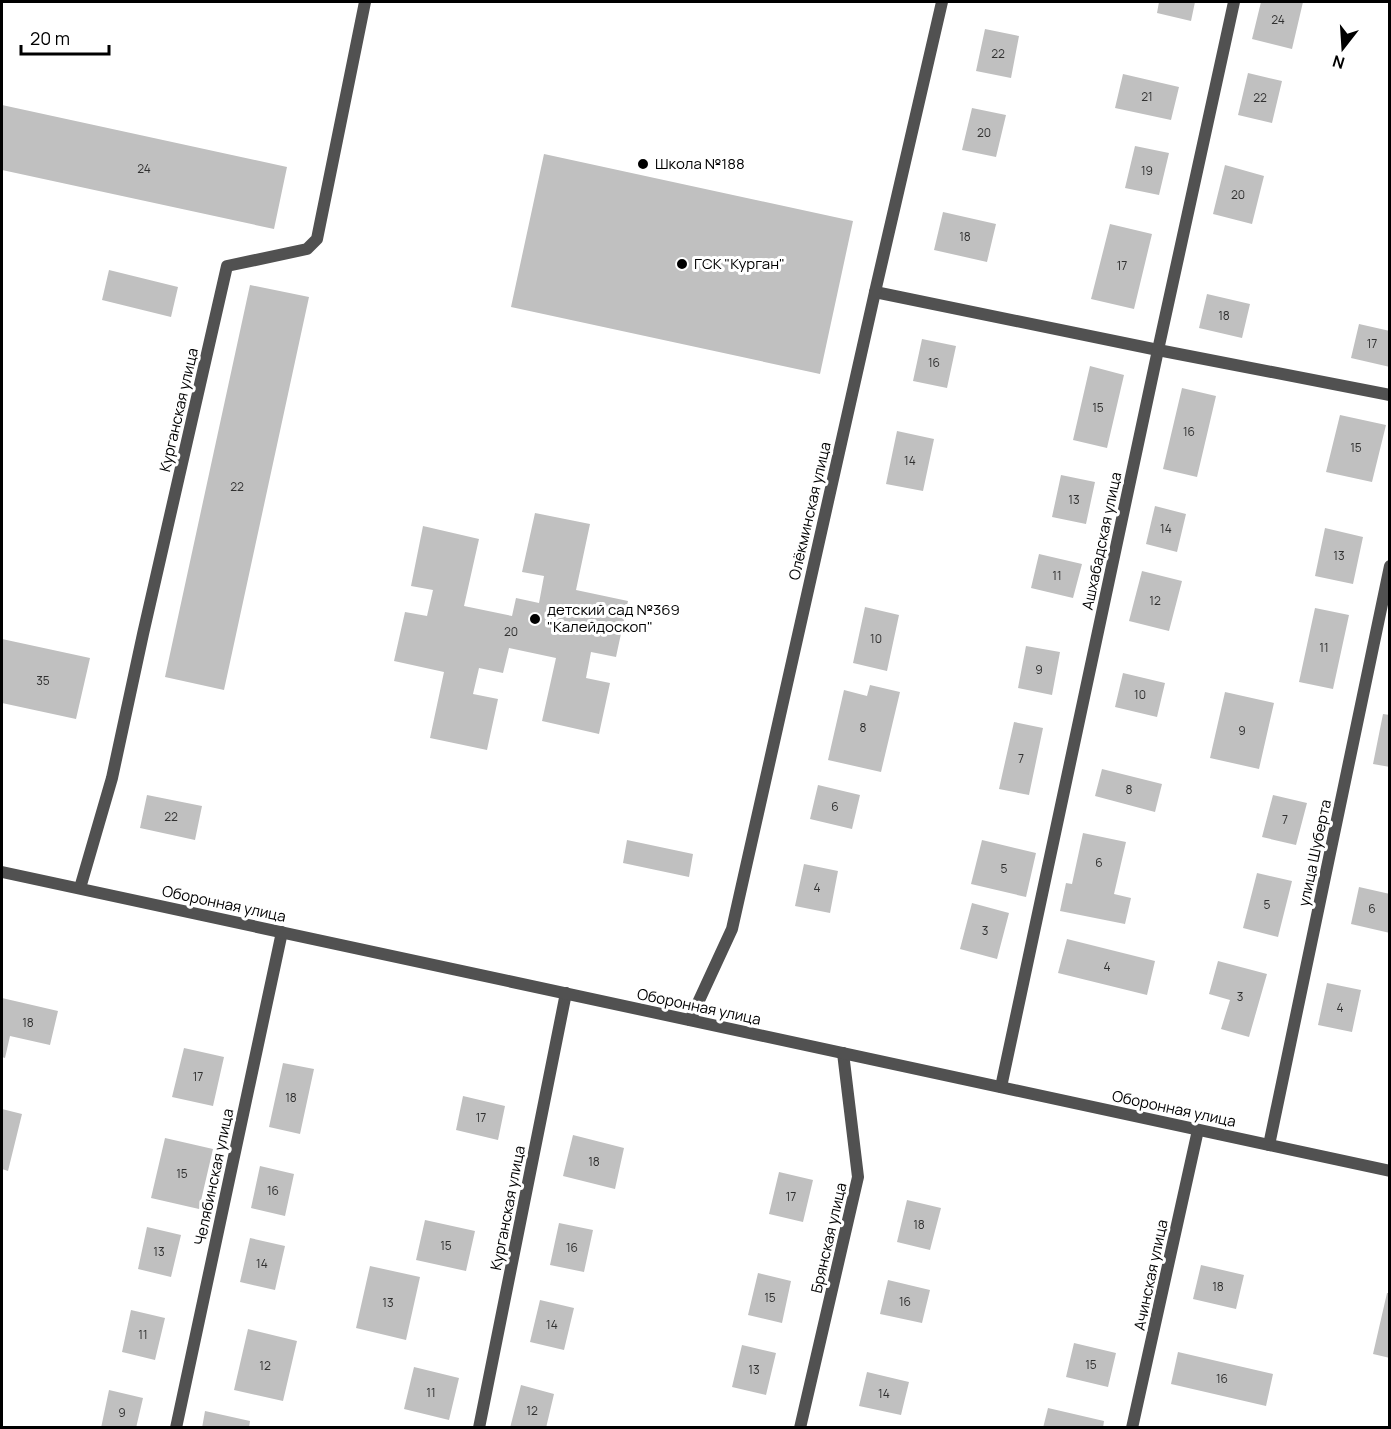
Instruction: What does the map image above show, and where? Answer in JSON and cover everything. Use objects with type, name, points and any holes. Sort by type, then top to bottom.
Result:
[{"type":"street","name":"Курганская улица","points":[[80,888],[112,778],[227,266],[307,249],[317,239],[365,2]]},
{"type":"street","name":"Олёкминская улица","points":[[690,1020],[732,929],[942,2]]},
{"type":"street","name":"Ашхабадская улица","points":[[1001,1087],[1234,2]]},
{"type":"street","points":[[875,292],[1389,395]]},
{"type":"street","name":"улица Шуберта","points":[[1269,1145],[1389,566]]},
{"type":"street","name":"Оборонная улица","points":[[2,872],[1389,1171]]},
{"type":"street","name":"Челябинская улица","points":[[176,1428],[282,932]]},
{"type":"street","name":"Курганская улица","points":[[479,1428],[566,993]]},
{"type":"street","name":"Брянская улица","points":[[800,1428],[858,1177],[843,1053]]},
{"type":"street","name":"Ачинская улица","points":[[1132,1428],[1198,1130]]},
{"type":"building","points":[[1159,2],[1195,2],[1191,21],[1157,13]]},
{"type":"building","points":[[1261,2],[1303,2],[1292,49],[1252,39]]},
{"type":"building","points":[[985,29],[1019,36],[1011,78],[976,71]]},
{"type":"building","points":[[1248,73],[1282,81],[1272,123],[1238,115]]},
{"type":"building","points":[[1123,74],[1179,87],[1171,120],[1115,108]]},
{"type":"building","points":[[2,105],[287,167],[274,229],[2,170]]},
{"type":"building","points":[[972,108],[1006,115],[996,157],[962,150]]},
{"type":"building","points":[[1135,146],[1169,153],[1159,195],[1125,188]]},
{"type":"building","name":"ГСК \"Курган\"","points":[[544,154],[853,221],[820,374],[511,307]]},
{"type":"building","points":[[1225,165],[1264,176],[1252,224],[1213,214]]},
{"type":"building","points":[[943,212],[996,224],[987,262],[934,250]]},
{"type":"building","points":[[1110,224],[1152,234],[1134,309],[1091,299]]},
{"type":"building","points":[[109,270],[178,287],[171,317],[102,300]]},
{"type":"building","points":[[250,285],[309,297],[224,690],[165,677]]},
{"type":"building","points":[[1207,294],[1250,304],[1242,338],[1199,328]]},
{"type":"building","points":[[1359,324],[1390,331],[1390,367],[1351,358]]},
{"type":"building","points":[[922,339],[956,346],[947,388],[913,381]]},
{"type":"building","points":[[1090,366],[1124,375],[1107,448],[1073,440]]},
{"type":"building","points":[[1182,388],[1216,396],[1197,477],[1163,469]]},
{"type":"building","points":[[1340,415],[1386,425],[1372,482],[1326,472]]},
{"type":"building","points":[[897,431],[934,439],[923,491],[886,484]]},
{"type":"building","points":[[1061,475],[1095,482],[1086,524],[1052,517]]},
{"type":"building","points":[[1155,506],[1186,514],[1177,552],[1146,544]]},
{"type":"building","points":[[535,513],[590,524],[576,590],[628,601],[616,657],[591,652],[586,678],[610,683],[599,734],[542,721],[556,658],[509,648],[503,673],[479,668],[473,694],[498,699],[487,750],[430,738],[444,672],[394,661],[405,612],[427,616],[433,590],[411,586],[423,526],[479,539],[464,606],[512,616],[516,598],[539,603],[544,576],[522,572]]},
{"type":"building","points":[[1325,528],[1363,537],[1353,584],[1315,576]]},
{"type":"building","points":[[1039,554],[1082,564],[1073,598],[1031,588]]},
{"type":"building","points":[[1142,571],[1182,581],[1169,631],[1129,621]]},
{"type":"building","points":[[865,607],[899,615],[887,671],[853,663]]},
{"type":"building","points":[[1315,608],[1349,615],[1333,689],[1299,682]]},
{"type":"building","points":[[2,639],[90,658],[76,719],[2,703]]},
{"type":"building","points":[[1026,646],[1060,652],[1052,695],[1018,688]]},
{"type":"building","points":[[1123,673],[1165,683],[1157,717],[1115,707]]},
{"type":"building","points":[[870,685],[900,692],[881,772],[828,760],[844,690],[867,696]]},
{"type":"building","points":[[1225,692],[1274,703],[1259,769],[1210,758]]},
{"type":"building","points":[[1383,714],[1390,715],[1390,767],[1373,764]]},
{"type":"building","points":[[1014,722],[1043,728],[1029,795],[999,789]]},
{"type":"building","points":[[1102,769],[1162,784],[1155,812],[1095,796]]},
{"type":"building","points":[[818,785],[860,795],[852,829],[810,819]]},
{"type":"building","points":[[147,795],[202,806],[195,840],[140,828]]},
{"type":"building","points":[[1273,795],[1307,803],[1296,845],[1262,837]]},
{"type":"building","points":[[1083,833],[1126,842],[1114,894],[1131,898],[1125,924],[1060,911],[1066,883],[1072,884]]},
{"type":"building","points":[[627,840],[693,854],[689,877],[623,863]]},
{"type":"building","points":[[982,840],[1036,853],[1026,897],[971,884]]},
{"type":"building","points":[[804,864],[838,871],[830,913],[795,906]]},
{"type":"building","points":[[1257,873],[1292,881],[1278,937],[1243,928]]},
{"type":"building","points":[[1359,887],[1390,894],[1390,933],[1351,924]]},
{"type":"building","points":[[972,903],[1009,913],[997,959],[960,949]]},
{"type":"building","points":[[1067,939],[1155,961],[1147,995],[1058,973]]},
{"type":"building","points":[[1218,961],[1267,974],[1249,1037],[1221,1029],[1230,1000],[1209,994]]},
{"type":"building","points":[[1327,983],[1361,990],[1352,1032],[1318,1025]]},
{"type":"building","points":[[2,998],[58,1011],[50,1045],[10,1036],[5,1058],[2,1057]]},
{"type":"building","points":[[184,1048],[224,1057],[213,1106],[172,1097]]},
{"type":"building","points":[[283,1063],[314,1069],[300,1134],[269,1127]]},
{"type":"building","points":[[463,1096],[505,1106],[498,1140],[456,1130]]},
{"type":"building","points":[[2,1109],[22,1114],[8,1171],[2,1169]]},
{"type":"building","points":[[573,1135],[624,1148],[615,1189],[563,1176]]},
{"type":"building","points":[[165,1138],[213,1149],[199,1209],[151,1198]]},
{"type":"building","points":[[260,1166],[294,1174],[285,1216],[251,1208]]},
{"type":"building","points":[[779,1172],[813,1180],[803,1222],[769,1214]]},
{"type":"building","points":[[907,1200],[941,1208],[930,1250],[897,1242]]},
{"type":"building","points":[[425,1220],[475,1231],[466,1271],[416,1260]]},
{"type":"building","points":[[559,1223],[593,1230],[584,1272],[550,1265]]},
{"type":"building","points":[[147,1227],[181,1235],[171,1277],[138,1269]]},
{"type":"building","points":[[250,1238],[285,1246],[275,1290],[240,1282]]},
{"type":"building","points":[[1201,1265],[1244,1275],[1236,1309],[1193,1299]]},
{"type":"building","points":[[370,1266],[420,1277],[406,1340],[356,1328]]},
{"type":"building","points":[[758,1273],[791,1281],[782,1323],[748,1315]]},
{"type":"building","points":[[888,1280],[930,1290],[922,1323],[880,1314]]},
{"type":"building","points":[[1387,1293],[1390,1293],[1390,1358],[1373,1354]]},
{"type":"building","points":[[540,1300],[574,1308],[564,1350],[530,1342]]},
{"type":"building","points":[[131,1310],[165,1318],[155,1360],[122,1352]]},
{"type":"building","points":[[248,1329],[297,1341],[283,1401],[234,1390]]},
{"type":"building","points":[[1074,1343],[1116,1353],[1108,1387],[1066,1377]]},
{"type":"building","points":[[742,1345],[776,1353],[766,1395],[732,1387]]},
{"type":"building","points":[[1178,1352],[1273,1374],[1266,1406],[1171,1384]]},
{"type":"building","points":[[414,1367],[459,1378],[449,1420],[404,1409]]},
{"type":"building","points":[[867,1372],[909,1382],[901,1415],[859,1406]]},
{"type":"building","points":[[521,1385],[554,1394],[546,1428],[510,1428]]},
{"type":"building","points":[[109,1390],[143,1398],[136,1428],[101,1428]]},
{"type":"building","points":[[1048,1408],[1104,1421],[1103,1428],[1043,1428]]},
{"type":"building","points":[[205,1411],[250,1421],[249,1428],[202,1428]]},
{"type":"place","name":"Школа №188","points":[[643,164]]},
{"type":"place","name":"ГСК \"Курган\"","points":[[682,264]]},
{"type":"place","name":"детский сад №369 \"Калейдоскоп\"","points":[[535,619]]}]
